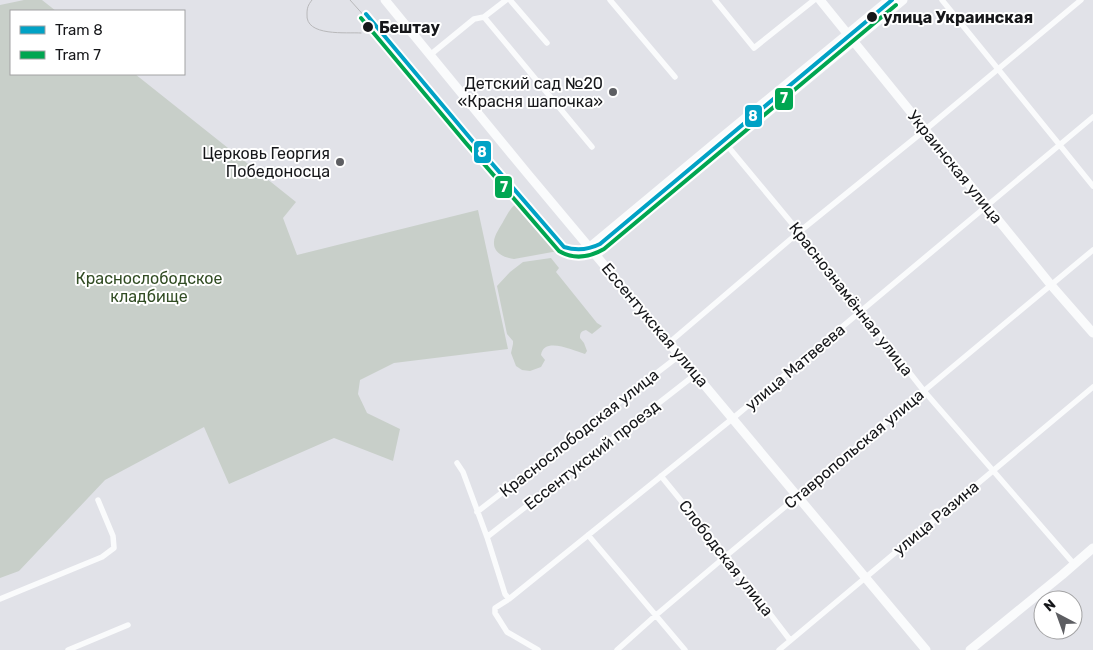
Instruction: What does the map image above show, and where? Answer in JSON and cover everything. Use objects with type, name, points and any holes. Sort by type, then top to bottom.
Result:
[{"type":"street","name":"Ессентукская улица","points":[[385,0],[926,650]]},
{"type":"street","points":[[430,55],[474,19],[484,17],[508,0],[547,43]]},
{"type":"street","points":[[610,0],[675,77]]},
{"type":"street","points":[[715,0],[754,48],[814,0]]},
{"type":"street","name":"Украинская улица","points":[[820,0],[986,206],[1093,333]]},
{"type":"street","points":[[594,251],[728,146],[851,38],[889,0]]},
{"type":"street","points":[[594,251],[721,138],[902,0]]},
{"type":"street","points":[[942,0],[1093,186]]},
{"type":"street","points":[[670,342],[799,232],[1082,0]]},
{"type":"street","points":[[484,17],[592,147]]},
{"type":"street","name":"улица Матвеева","points":[[538,650],[507,632],[495,613],[496,608],[732,419],[1093,117]]},
{"type":"street","name":"Краснознамённая улица","points":[[721,138],[799,232],[924,391],[1074,564]]},
{"type":"street","name":"Ставропольская улица","points":[[617,650],[726,556],[1093,250]]},
{"type":"street","name":"Краснослободская улица","points":[[478,512],[680,355]]},
{"type":"street","name":"Ессентукский проезд","points":[[487,537],[696,374]]},
{"type":"street","name":"улица Разина","points":[[779,650],[1093,386]]},
{"type":"street","points":[[458,464],[463,472],[478,512],[505,594],[509,599]]},
{"type":"street","name":"Слободская улица","points":[[661,476],[726,556],[790,640]]},
{"type":"street","points":[[0,599],[102,557],[114,548],[113,536],[98,500]]},
{"type":"street","points":[[588,535],[685,650]]},
{"type":"street","points":[[970,650],[1093,548]]},
{"type":"street","points":[[68,650],[128,625]]},
{"type":"green space","name":"Краснослободское кладбище","points":[[24,0],[42,0],[55,10],[10,10],[10,75],[136,75],[296,202],[283,218],[297,255],[478,210],[508,349],[394,363],[360,380],[358,394],[367,413],[400,429],[393,461],[334,438],[229,484],[204,427],[105,480],[19,571],[0,578],[0,5]]},
{"type":"green space","points":[[516,204],[558,251],[514,259],[503,256],[495,249],[495,236],[509,211]]},
{"type":"green space","points":[[551,258],[559,268],[556,272],[597,323],[602,326],[592,334],[586,330],[581,332],[580,338],[587,351],[585,354],[560,346],[548,346],[543,349],[541,355],[545,360],[541,367],[530,371],[522,370],[516,366],[511,353],[513,341],[507,334],[497,286],[523,262]]},
{"type":"tram line","points":[[312,0],[307,14],[308,21],[313,27],[328,32],[361,33]]},
{"type":"tram line","points":[[350,0],[367,19],[373,22]]},
{"type":"tram line","name":"8","points":[[366,14],[564,247],[587,249],[600,244],[892,0]]},
{"type":"tram line","name":"7","points":[[361,18],[559,251],[570,256],[582,256],[604,249],[896,5]]},
{"type":"place","name":"улица Украинская","points":[[872,17]]},
{"type":"place","name":"Бештау","points":[[368,27]]},
{"type":"place","name":"Детский сад №20 «Красня шапочка»","points":[[613,92]]},
{"type":"place","name":"Церковь Георгия Победоносца","points":[[340,162]]}]
